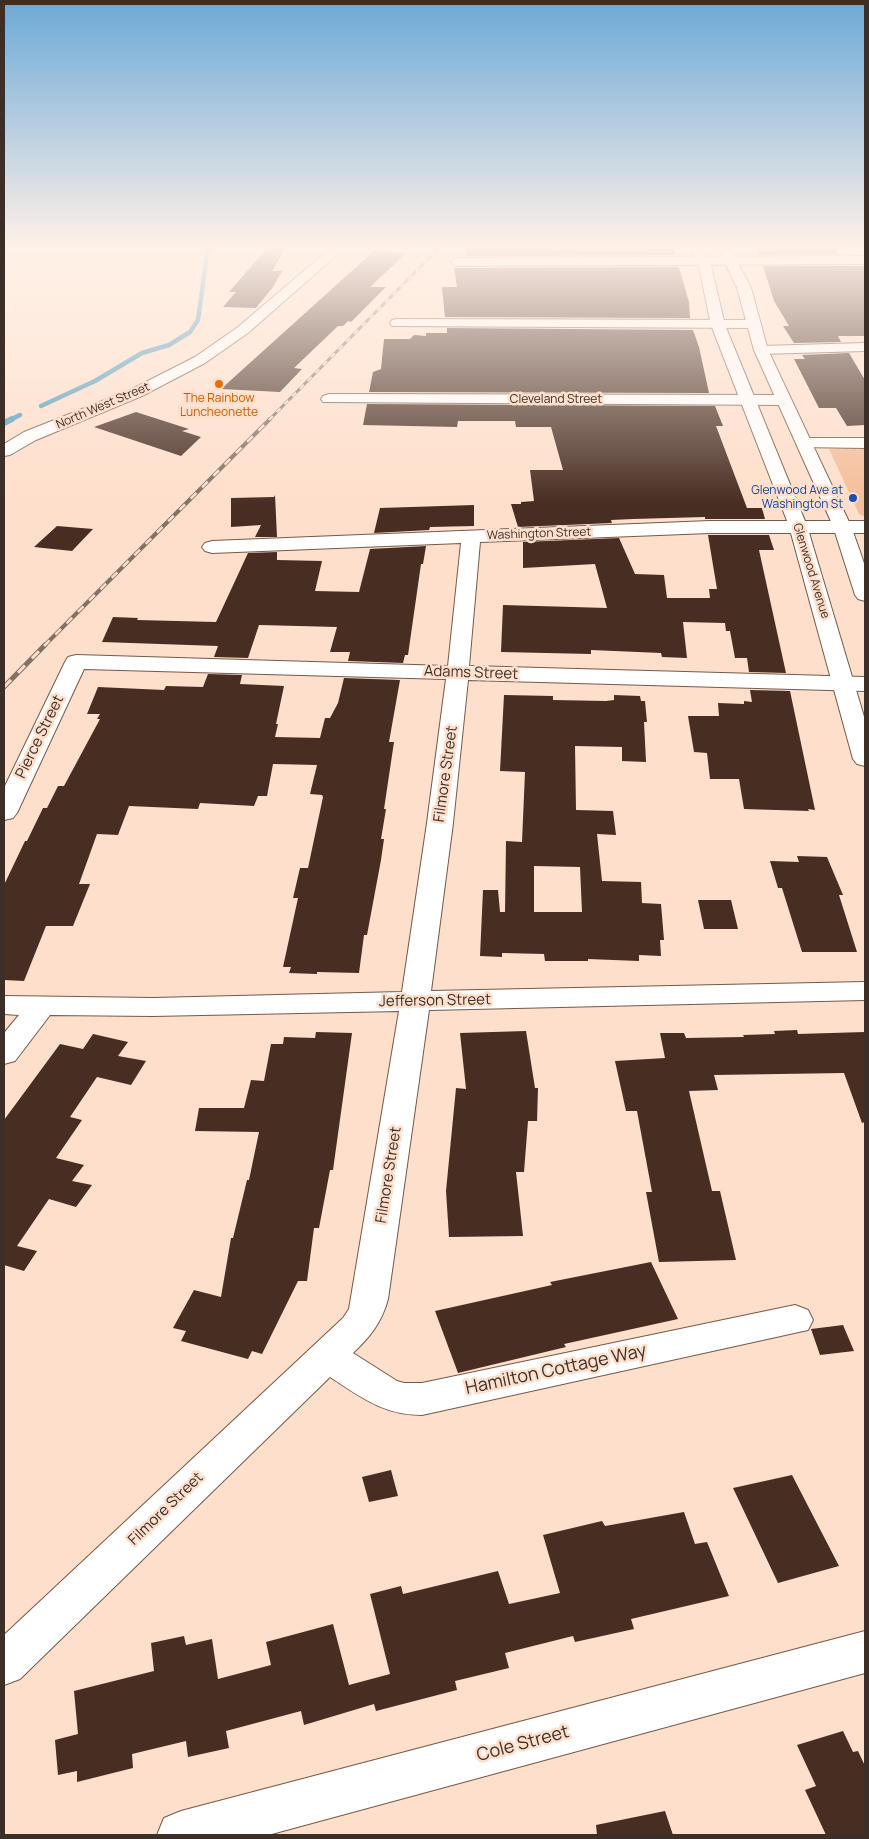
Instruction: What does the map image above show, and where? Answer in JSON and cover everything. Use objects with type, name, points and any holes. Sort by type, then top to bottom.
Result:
[{"type":"street","name":"North West Street","points":[[4,451],[30,436],[136,394],[200,360],[241,332]]},
{"type":"street","name":"Glenwood Avenue","points":[[721,332],[798,526],[855,684],[865,760]]},
{"type":"street","points":[[755,332],[761,350],[842,526],[865,595]]},
{"type":"street","points":[[728,350],[858,347],[865,364]]},
{"type":"street","name":"Cleveland Street","points":[[329,399],[784,400]]},
{"type":"street","points":[[804,443],[865,443]]},
{"type":"street","name":"Washington Street","points":[[212,547],[710,527],[865,527]]},
{"type":"street","name":"Filmore Street","points":[[4,1664],[356,1328],[366,1313],[370,1299],[415,1002],[459,673],[471,536]]},
{"type":"street","name":"Adams Street","points":[[76,662],[855,684]]},
{"type":"street","name":"Pierce Street","points":[[4,812],[76,662]]},
{"type":"street","name":"Jefferson Street","points":[[4,1005],[153,1007],[865,991]]},
{"type":"street","points":[[4,1054],[41,1006]]},
{"type":"street","name":"Hamilton Cottage Way","points":[[327,1356],[384,1392],[403,1399],[422,1398],[795,1320]]},
{"type":"street","name":"Cole Street","points":[[181,1835],[865,1652]]},
{"type":"shaded area","points":[[865,447],[865,517],[859,514],[829,449]]},
{"type":"building","points":[[284,332],[332,332],[294,368],[302,369],[280,392],[221,389]]},
{"type":"building","points":[[694,332],[699,347],[709,393],[369,392],[373,372],[381,369],[384,339],[410,339],[414,335],[426,336],[426,333]]},
{"type":"building","points":[[787,332],[865,332],[865,336],[838,336],[841,342],[794,343]]},
{"type":"building","points":[[849,353],[865,380],[865,425],[847,426],[836,408],[819,408],[794,359],[805,359],[802,355]]},
{"type":"building","points":[[367,404],[715,406],[723,426],[716,426],[747,508],[762,508],[765,519],[705,519],[705,517],[633,519],[611,520],[612,523],[518,527],[511,504],[534,501],[530,470],[563,470],[551,427],[516,427],[515,421],[458,421],[457,427],[363,425]]},
{"type":"building","points":[[136,412],[189,429],[182,431],[201,437],[181,456],[94,427]]},
{"type":"building","points":[[275,495],[277,537],[255,537],[261,525],[231,527],[231,498],[274,497]]},
{"type":"building","points":[[474,505],[474,526],[430,527],[429,530],[374,533],[380,508]]},
{"type":"building","points":[[57,526],[93,529],[72,551],[34,547]]},
{"type":"building","points":[[708,535],[769,535],[774,550],[759,550],[786,673],[749,672],[747,658],[735,658],[730,631],[726,631],[725,623],[683,622],[687,658],[662,657],[661,653],[591,650],[591,654],[501,652],[503,605],[607,608],[595,564],[523,568],[523,542],[619,538],[635,574],[664,575],[667,598],[710,598],[709,589],[717,589]]},
{"type":"building","points":[[426,546],[423,564],[421,564],[408,655],[405,655],[403,663],[348,661],[350,652],[330,652],[337,627],[259,625],[248,658],[214,657],[218,646],[102,642],[113,617],[138,618],[137,620],[216,622],[248,553],[277,552],[277,560],[322,561],[315,591],[359,592],[370,549]]},
{"type":"building","points":[[208,674],[242,675],[240,684],[284,686],[275,737],[320,738],[325,718],[330,718],[338,703],[344,678],[400,680],[389,742],[394,742],[384,809],[386,809],[381,839],[384,839],[367,935],[364,935],[359,973],[289,973],[291,967],[283,967],[298,898],[293,898],[300,868],[308,868],[323,797],[322,795],[310,794],[317,765],[273,764],[267,796],[258,796],[254,806],[200,803],[198,809],[129,806],[118,835],[97,834],[79,884],[90,884],[73,926],[46,926],[24,981],[4,980],[4,885],[43,808],[47,808],[58,786],[64,786],[100,719],[97,719],[100,714],[87,714],[98,687],[164,690],[166,686],[203,687]]},
{"type":"building","points":[[750,690],[790,691],[815,810],[744,809],[739,779],[710,779],[707,753],[694,752],[688,716],[719,716],[718,703],[744,704],[744,701],[752,702]]},
{"type":"building","points":[[504,695],[553,696],[553,700],[606,701],[614,700],[614,695],[640,696],[641,701],[645,701],[647,722],[644,722],[646,762],[622,761],[622,747],[575,746],[576,810],[613,811],[616,835],[597,834],[602,881],[641,882],[642,903],[661,904],[664,940],[660,940],[661,956],[639,955],[639,961],[588,959],[588,961],[545,961],[544,954],[502,953],[502,957],[480,956],[483,890],[498,890],[500,912],[505,912],[506,841],[522,842],[525,772],[500,771]],"holes":[[[534,866],[580,867],[582,912],[534,912]]]},
{"type":"building","points":[[797,856],[827,857],[843,895],[839,895],[857,952],[802,952],[782,888],[778,888],[770,861],[799,862]]},
{"type":"building","points":[[698,900],[731,900],[738,929],[704,929]]},
{"type":"building","points":[[797,1030],[798,1034],[865,1032],[865,1122],[862,1123],[844,1073],[714,1075],[718,1090],[689,1091],[712,1191],[720,1191],[736,1260],[659,1262],[646,1192],[652,1192],[637,1111],[626,1111],[615,1061],[665,1058],[660,1033],[684,1033],[686,1038],[744,1037],[743,1035],[775,1034],[774,1031]]},
{"type":"building","points":[[526,1031],[535,1088],[538,1088],[537,1121],[528,1121],[524,1172],[516,1172],[523,1236],[449,1237],[446,1191],[456,1088],[466,1089],[460,1033]]},
{"type":"building","points":[[316,1032],[352,1033],[333,1170],[330,1170],[319,1228],[314,1228],[307,1281],[298,1281],[262,1354],[252,1351],[248,1359],[181,1341],[186,1331],[173,1328],[194,1290],[221,1297],[231,1238],[233,1238],[247,1180],[249,1180],[259,1132],[195,1131],[199,1108],[244,1108],[251,1080],[264,1081],[271,1044],[283,1044],[284,1037],[315,1038]]},
{"type":"building","points":[[93,1034],[128,1042],[118,1056],[146,1061],[131,1085],[97,1077],[70,1117],[82,1120],[56,1158],[84,1165],[72,1181],[92,1185],[76,1207],[49,1199],[17,1246],[37,1251],[24,1271],[4,1265],[4,1120],[60,1044],[83,1049]]},
{"type":"building","points":[[651,1262],[678,1319],[564,1344],[566,1347],[458,1373],[435,1311],[552,1285],[550,1282]]},
{"type":"building","points":[[843,1325],[854,1351],[820,1355],[811,1329]]},
{"type":"building","points":[[391,1470],[398,1496],[369,1502],[362,1477]]},
{"type":"building","points":[[792,1475],[839,1566],[778,1583],[733,1488]]},
{"type":"building","points":[[684,1512],[695,1544],[707,1542],[729,1596],[631,1619],[634,1629],[575,1642],[573,1636],[505,1653],[509,1668],[455,1681],[457,1690],[376,1711],[374,1704],[304,1725],[301,1711],[226,1731],[229,1748],[188,1757],[186,1741],[132,1754],[133,1768],[77,1782],[77,1771],[58,1775],[55,1740],[78,1734],[74,1691],[154,1671],[151,1643],[184,1636],[186,1645],[212,1639],[218,1679],[271,1665],[266,1642],[333,1624],[349,1685],[390,1674],[370,1594],[401,1586],[403,1594],[498,1571],[509,1604],[560,1593],[543,1535],[602,1521],[605,1526]]},
{"type":"building","points":[[843,1731],[853,1752],[858,1751],[865,1766],[865,1835],[826,1835],[805,1790],[816,1786],[797,1745]]},
{"type":"building","points":[[665,1811],[673,1835],[597,1835],[596,1825]]},
{"type":"waterway","points":[[41,406],[95,381],[142,353],[169,345],[190,332]]},
{"type":"waterway","points":[[4,423],[20,415]]},
{"type":"railway","points":[[269,420],[356,332]]},
{"type":"railway","points":[[44,646],[270,419]]},
{"type":"railway","points":[[4,687],[45,645]]},
{"type":"place","name":"The Rainbow Luncheonette","points":[[219,384]]},
{"type":"place","name":"Glenwood Ave at Washington St","points":[[853,498]]}]
